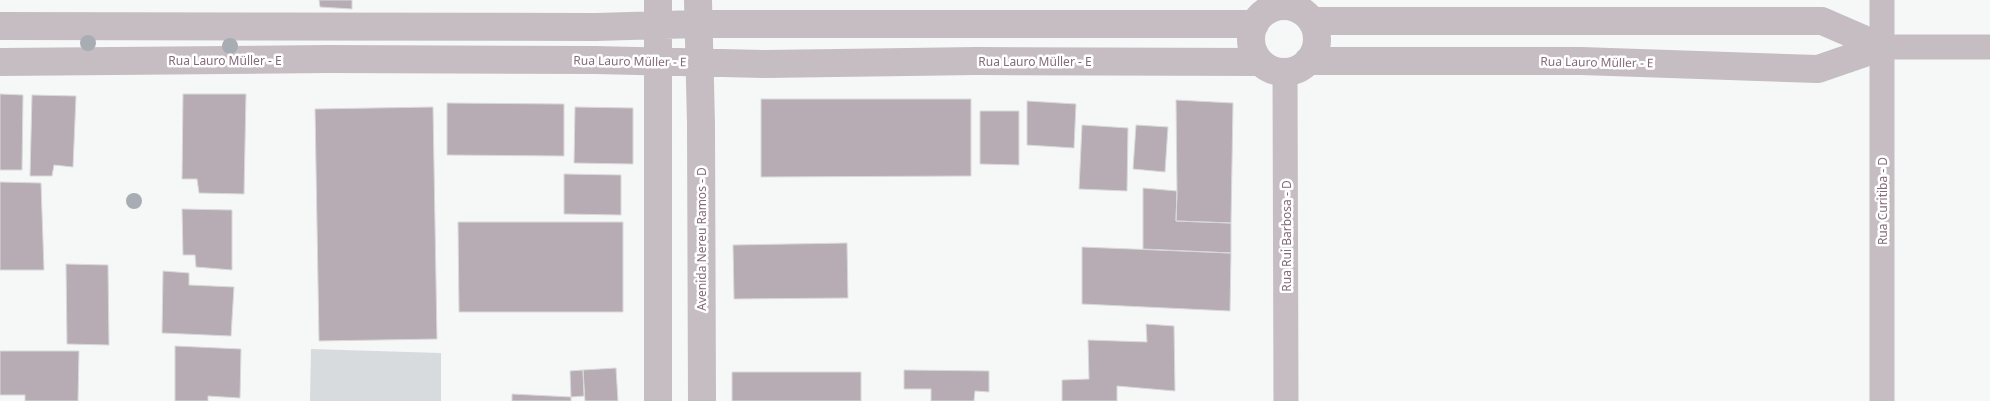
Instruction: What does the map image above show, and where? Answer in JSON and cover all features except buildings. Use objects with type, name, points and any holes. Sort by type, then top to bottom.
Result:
[{"type":"street","name":"Rua Curitiba - D","points":[[1882,0],[1882,401]]},
{"type":"street","points":[[0,26],[596,28],[658,9],[698,11],[1258,14],[1279,7],[1290,6],[1304,10],[1316,32],[1317,42],[1314,52],[1297,66],[1276,71],[1260,62],[1252,44],[1252,34],[1258,14]]},
{"type":"street","points":[[658,9],[658,401]]},
{"type":"street","name":"Rua Lauro Müller - E","points":[[1304,10],[1822,21],[1882,47]]},
{"type":"street","name":"Avenida Nereu Ramos - D","points":[[698,11],[701,124],[702,401]]},
{"type":"street","name":"Rua Lauro Müller - E","points":[[1297,66],[1580,60],[1818,69],[1882,47],[1990,47]]},
{"type":"street","name":"Rua Lauro Müller - E","points":[[0,62],[328,59],[658,70],[699,70],[766,64],[977,61],[1260,62]]},
{"type":"street","name":"Rua Rui Barbosa - D","points":[[1286,401],[1297,66]]},
{"type":"shaded area","points":[[311,349],[441,353],[441,401],[310,401]]}]
